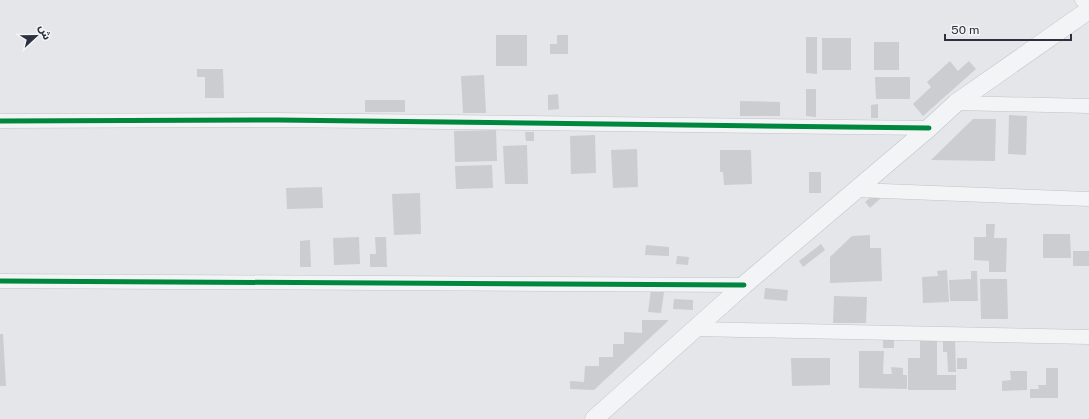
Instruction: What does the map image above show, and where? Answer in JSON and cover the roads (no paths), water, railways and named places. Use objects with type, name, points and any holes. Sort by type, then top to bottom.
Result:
[{"type":"street","points":[[1082,0],[1089,1]]},
{"type":"street","points":[[594,419],[744,285],[857,190],[956,103],[1089,10]]},
{"type":"street","points":[[956,103],[1089,106]]},
{"type":"street","points":[[0,121],[278,120],[929,128]]},
{"type":"street","points":[[857,190],[1089,199]]},
{"type":"street","points":[[0,281],[744,285]]},
{"type":"street","points":[[696,329],[1089,337]]}]
